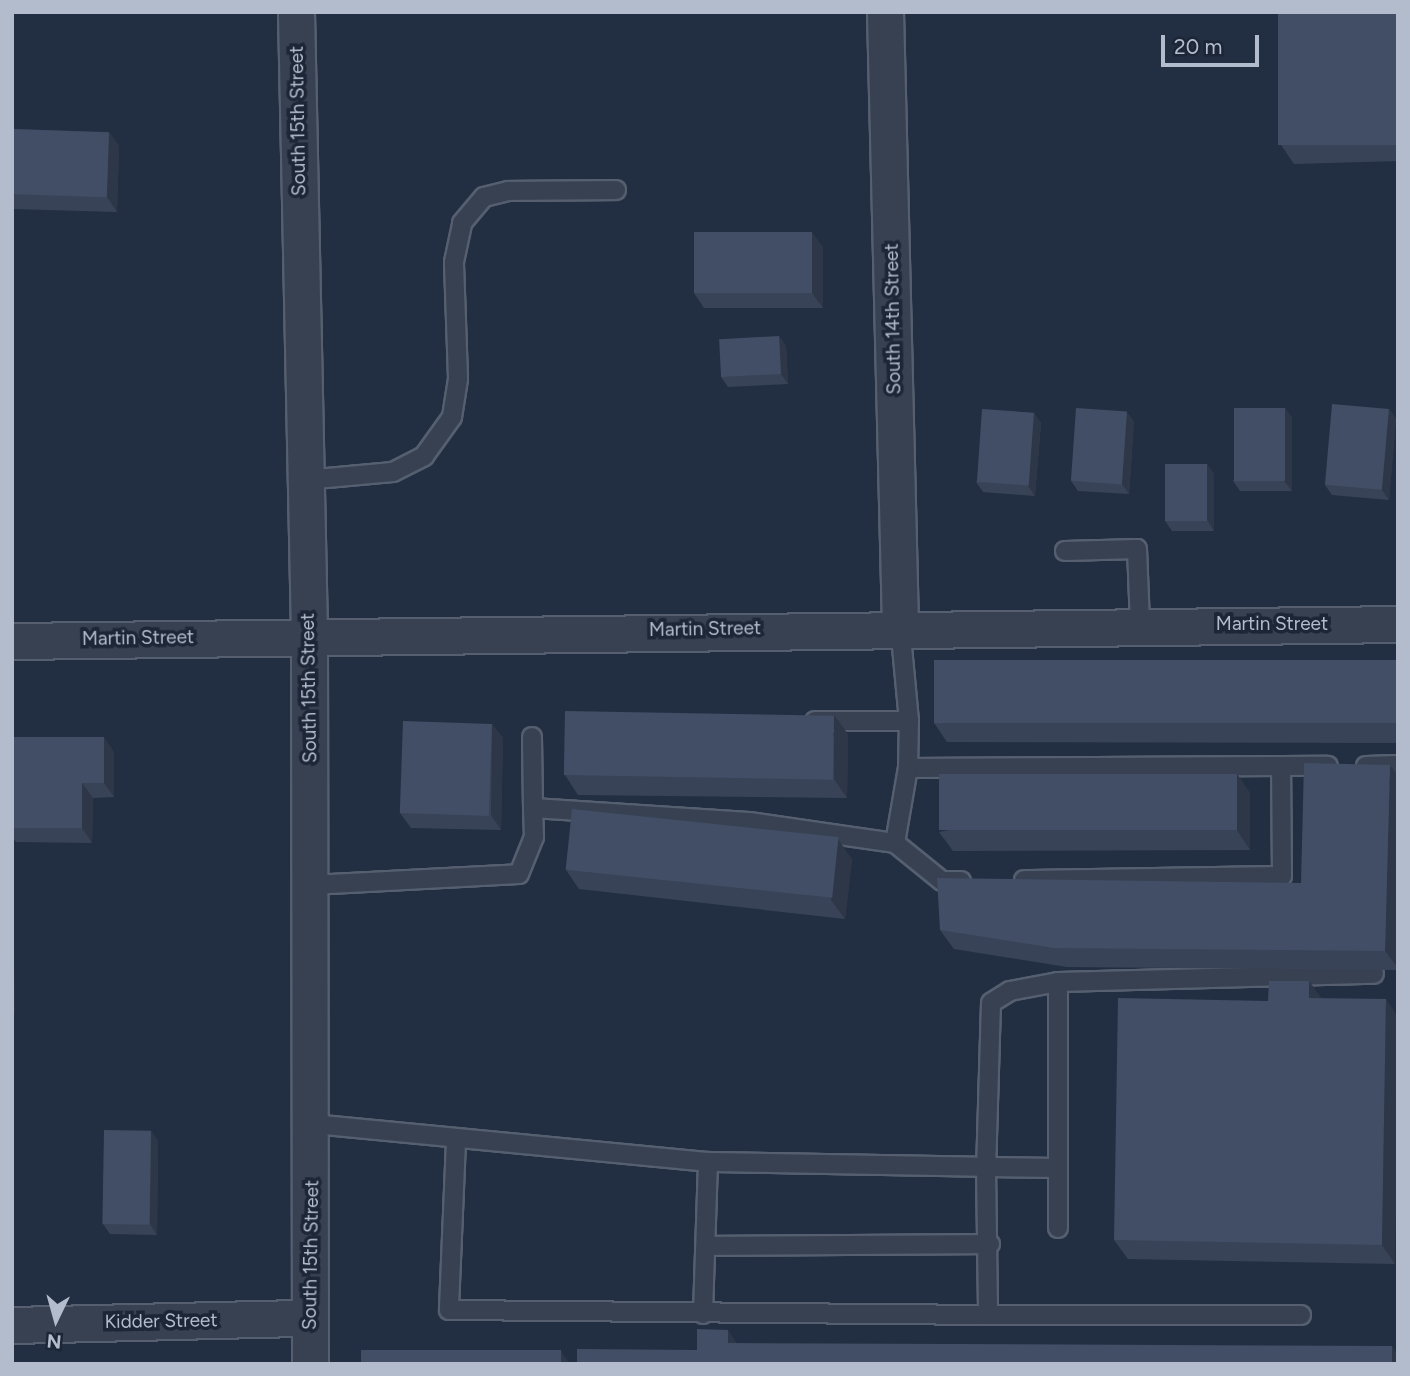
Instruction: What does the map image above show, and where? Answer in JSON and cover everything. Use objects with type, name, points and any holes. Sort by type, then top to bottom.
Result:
[{"type":"street","name":"South 15th Street","points":[[296,12],[309,635],[313,1124],[310,1364]]},
{"type":"street","name":"South 14th Street","points":[[886,12],[900,626]]},
{"type":"street","name":"Martin Street","points":[[12,641],[900,626],[1398,624]]},
{"type":"street","name":"Kidder Street","points":[[12,1325],[309,1318]]},
{"type":"lane","points":[[306,480],[393,472],[424,456],[452,417],[458,378],[454,262],[462,223],[484,197],[508,191],[616,190]]},
{"type":"lane","points":[[1065,551],[1137,549],[1140,625]]},
{"type":"lane","points":[[895,844],[908,768],[909,721],[900,626]]},
{"type":"lane","points":[[797,721],[909,721]]},
{"type":"lane","points":[[310,885],[519,874],[534,837],[532,737]]},
{"type":"lane","points":[[908,768],[1398,765]]},
{"type":"lane","points":[[1010,880],[1282,876],[1280,766]]},
{"type":"lane","points":[[534,807],[749,822],[895,844],[942,881],[983,881]]},
{"type":"lane","points":[[988,1315],[990,1244],[986,1167],[991,1003],[1010,991],[1058,982],[1374,974]]},
{"type":"lane","points":[[1058,982],[1058,1228]]},
{"type":"lane","points":[[313,1124],[456,1140],[708,1161],[1058,1168]]},
{"type":"lane","points":[[456,1140],[449,1310],[703,1314],[1301,1315]]},
{"type":"lane","points":[[703,1314],[708,1161]]},
{"type":"lane","points":[[706,1246],[990,1244]]},
{"type":"building","points":[[1278,12],[1398,12],[1398,145],[1278,145]]},
{"type":"building","points":[[12,129],[109,132],[107,197],[12,194]]},
{"type":"building","points":[[694,232],[812,232],[812,293],[694,293]]},
{"type":"building","points":[[779,336],[781,374],[721,377],[719,339]]},
{"type":"building","points":[[1332,404],[1389,409],[1382,490],[1325,485]]},
{"type":"building","points":[[1076,408],[1127,412],[1122,484],[1071,481]]},
{"type":"building","points":[[1234,408],[1285,408],[1285,481],[1234,481]]},
{"type":"building","points":[[982,409],[1034,413],[1029,485],[977,482]]},
{"type":"building","points":[[1165,464],[1207,464],[1207,521],[1165,521]]},
{"type":"building","points":[[934,660],[1398,660],[1398,723],[934,723]]},
{"type":"building","points":[[565,711],[834,716],[833,780],[564,775]]},
{"type":"building","points":[[403,721],[492,724],[489,816],[400,813]]},
{"type":"building","points":[[12,737],[104,737],[104,783],[82,783],[82,828],[12,828]]},
{"type":"building","points":[[1304,763],[1390,765],[1385,951],[1054,948],[940,930],[937,878],[1301,883]]},
{"type":"building","points":[[939,774],[1237,774],[1237,830],[939,830]]},
{"type":"building","points":[[572,809],[839,837],[832,898],[566,870]]},
{"type":"building","points":[[1269,981],[1309,981],[1309,998],[1386,999],[1382,1245],[1114,1240],[1118,998],[1268,1001]]},
{"type":"building","points":[[104,1130],[151,1131],[149,1225],[102,1224]]},
{"type":"building","points":[[697,1329],[728,1330],[728,1343],[1392,1346],[1392,1364],[577,1364],[577,1349],[697,1350]]},
{"type":"building","points":[[361,1350],[561,1350],[561,1364],[361,1364]]}]
